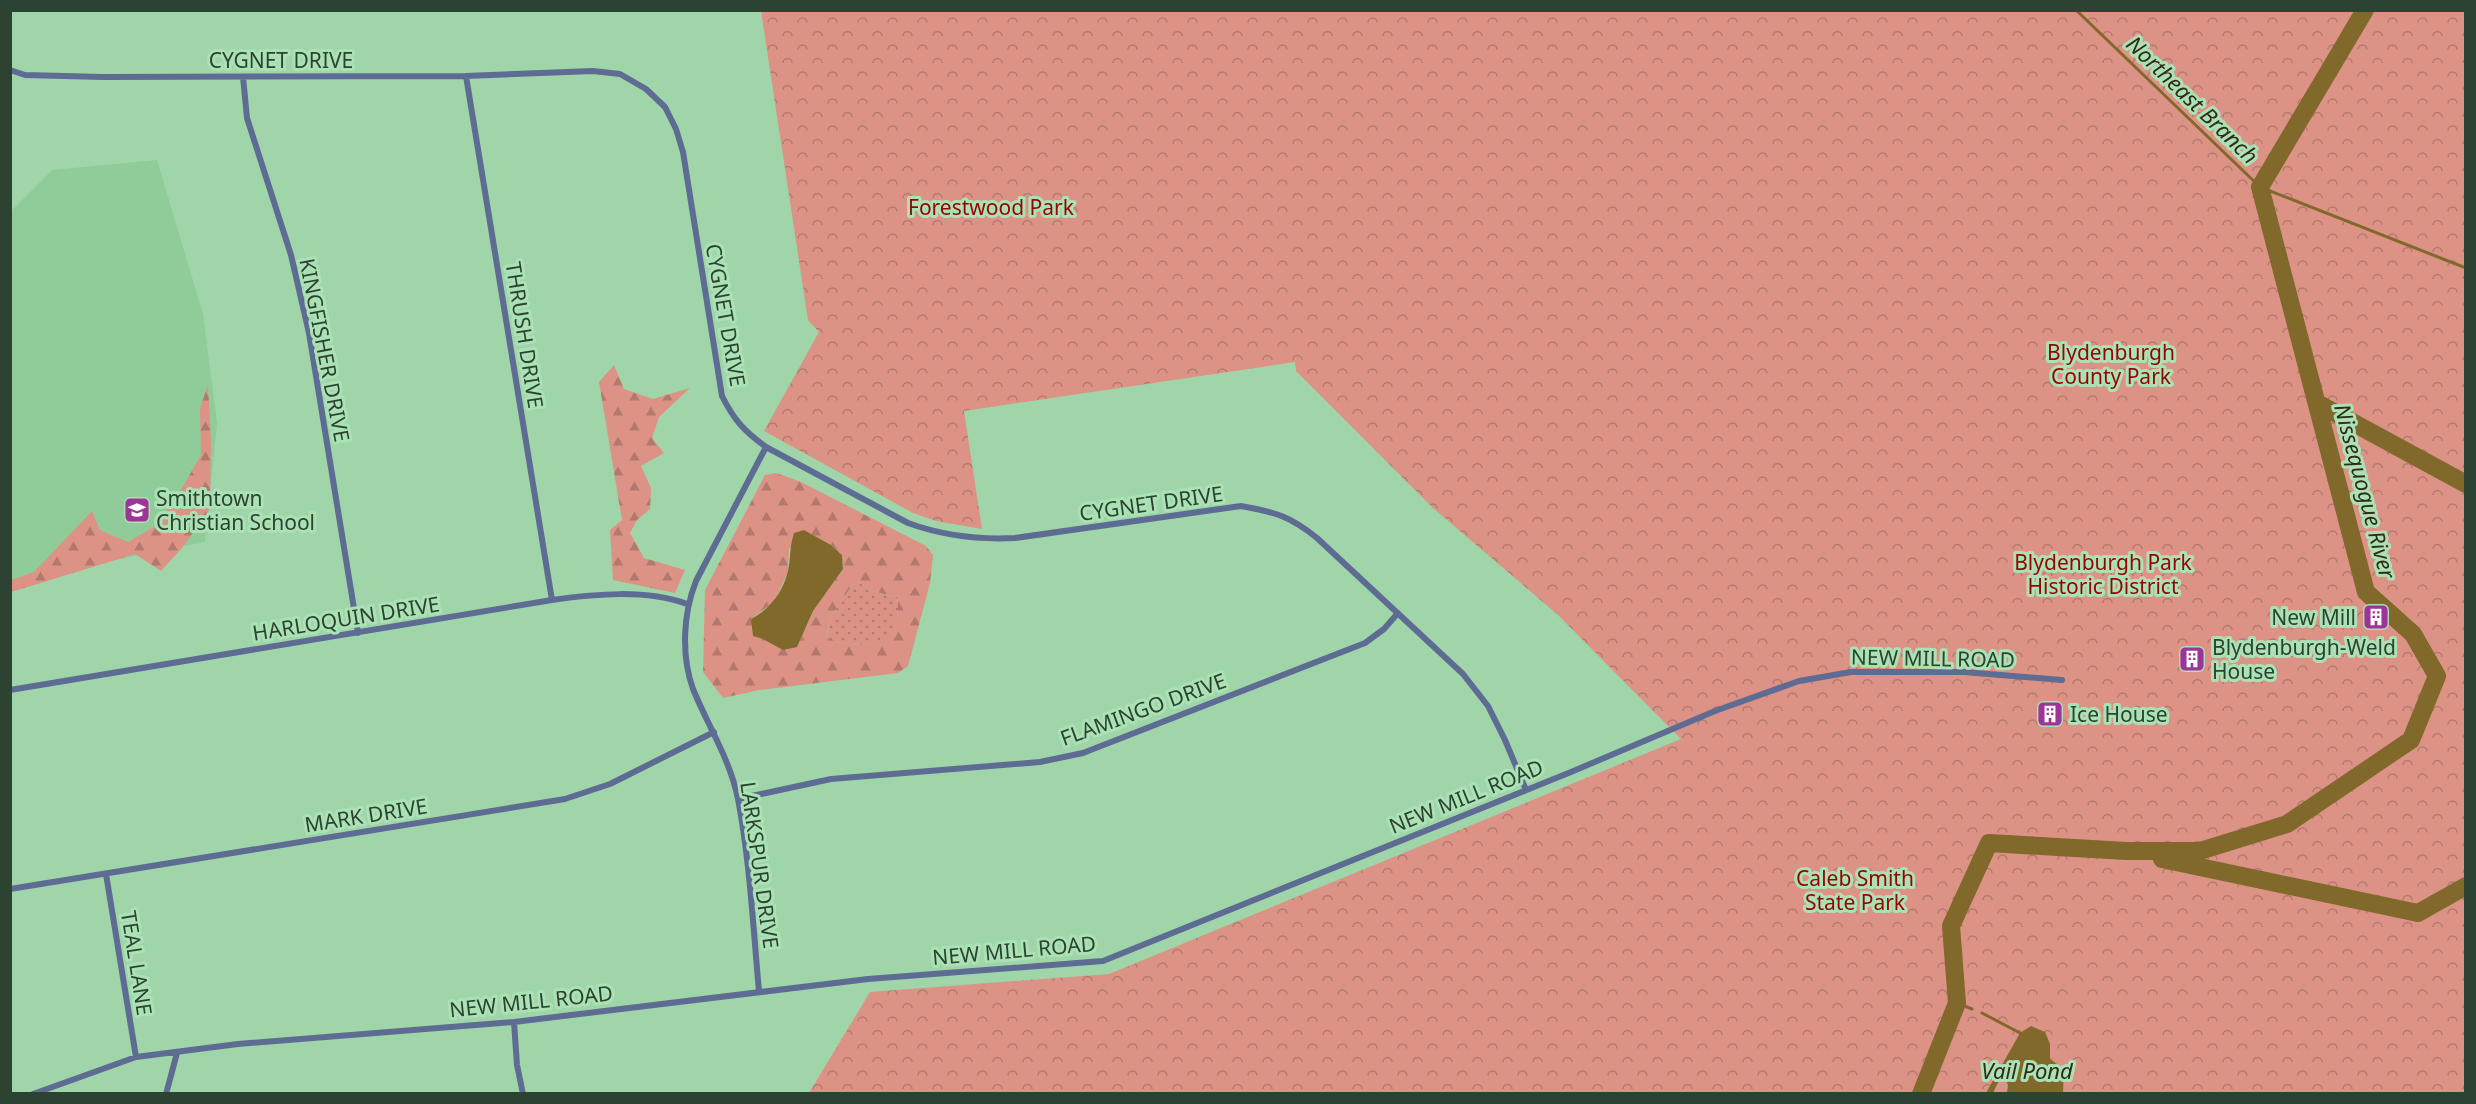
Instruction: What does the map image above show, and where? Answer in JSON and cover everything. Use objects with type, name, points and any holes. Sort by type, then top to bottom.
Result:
[{"type":"street","name":"CYGNET DRIVE","points":[[10,70],[25,75],[103,78],[466,76],[594,71],[620,74],[646,89],[665,107],[676,129],[682,152],[722,396],[732,416],[748,434],[766,447],[908,523],[932,532],[958,537],[987,540],[1016,538],[1241,506],[1272,511],[1297,522],[1463,674],[1488,706],[1526,790]]},
{"type":"street","name":"THRUSH DRIVE","points":[[466,76],[552,600]]},
{"type":"street","name":"KINGFISHER DRIVE","points":[[243,77],[247,118],[291,255],[309,333],[358,633]]},
{"type":"street","name":"LARKSPUR DRIVE","points":[[759,991],[738,799],[726,757],[688,671],[686,637],[687,604],[696,581],[766,447]]},
{"type":"street","name":"HARLOQUIN DRIVE","points":[[10,690],[552,600],[595,595],[669,597],[687,604]]},
{"type":"street","name":"FLAMINGO DRIVE","points":[[738,799],[831,779],[1040,762],[1083,753],[1365,642],[1384,629],[1398,613]]},
{"type":"street","name":"NEW MILL ROAD","points":[[33,1094],[136,1057],[238,1044],[514,1022],[868,978],[1103,961],[1526,790],[1714,711],[1799,681],[1851,672],[1964,672],[2061,680]]},
{"type":"street","name":"MARK DRIVE","points":[[10,889],[564,799],[610,784],[714,732]]},
{"type":"street","name":"TEAL LANE","points":[[106,874],[136,1057]]},
{"type":"street","points":[[514,1022],[523,1094]]},
{"type":"street","points":[[166,1094],[177,1053]]},
{"type":"shaded area","points":[[157,160],[203,314],[217,423],[205,542],[11,581],[11,211],[52,170]]},
{"type":"green space","points":[[761,11],[2465,11],[2465,1093],[809,1093],[870,992],[1109,974],[1681,739],[1558,615],[1433,508],[1296,371],[1295,362],[964,411],[982,529],[936,521],[913,513],[764,431],[819,332],[808,320]]},
{"type":"green space","points":[[614,365],[624,389],[653,399],[690,388],[659,417],[652,438],[664,453],[641,466],[651,488],[650,509],[637,520],[630,533],[644,558],[685,570],[675,593],[613,580],[610,530],[622,520],[599,382]]},
{"type":"green space","points":[[208,385],[211,442],[210,509],[182,548],[161,571],[135,554],[11,592],[11,580],[34,572],[92,511],[100,530],[128,542],[155,526],[178,495],[201,455],[200,408]]},
{"type":"green space","points":[[776,473],[799,481],[926,546],[933,555],[930,583],[908,666],[898,673],[759,690],[723,698],[703,672],[705,590],[765,475]],"holes":[[[804,530],[831,545],[842,555],[843,569],[813,611],[797,647],[773,644],[761,634],[751,619],[774,602],[788,573],[789,549]],[[854,582],[872,591],[897,597],[898,613],[894,625],[887,635],[877,641],[853,645],[826,637],[831,617]]]},
{"type":"green space","points":[[854,582],[872,591],[897,597],[898,613],[894,626],[878,641],[853,645],[826,638],[831,617]]},
{"type":"water","points":[[804,530],[831,545],[842,555],[843,569],[813,611],[797,647],[783,650],[753,636],[751,619],[770,605],[779,593],[788,571],[794,533]]},
{"type":"water","name":"Vail Pond","points":[[2031,1026],[2045,1032],[2050,1044],[2050,1059],[2064,1069],[2063,1093],[2007,1093],[2008,1085],[2002,1074],[1993,1093],[1986,1093],[2020,1033]]},
{"type":"waterway","name":"Northeast Branch","points":[[2076,10],[2260,187],[2466,268]]},
{"type":"waterway","name":"Nissequogue River","points":[[1921,1094],[1957,1003],[1951,926],[1989,843],[2126,851],[2200,851],[2287,824],[2411,740],[2437,676],[2413,634],[2366,592],[2260,187],[2365,10]]},
{"type":"waterway","points":[[2317,403],[2466,484]]},
{"type":"waterway","points":[[2162,859],[2418,913],[2466,886]]},
{"type":"waterway","points":[[1957,1003],[1972,1009]]},
{"type":"waterway","points":[[1982,1013],[2020,1033]]},
{"type":"place","name":"Smithtown Christian School","points":[[137,510]]},
{"type":"place","name":"New Mill","points":[[2376,617]]},
{"type":"place","name":"Blydenburgh-Weld House","points":[[2192,659]]},
{"type":"place","name":"Ice House","points":[[2050,714]]},
{"type":"park label","name":"Forestwood Park","points":[[991,207]]},
{"type":"park label","name":"Blydenburgh County Park","points":[[2111,364]]},
{"type":"park label","name":"Blydenburgh Park Historic District","points":[[2103,574]]},
{"type":"park label","name":"Caleb Smith State Park","points":[[1855,890]]}]
